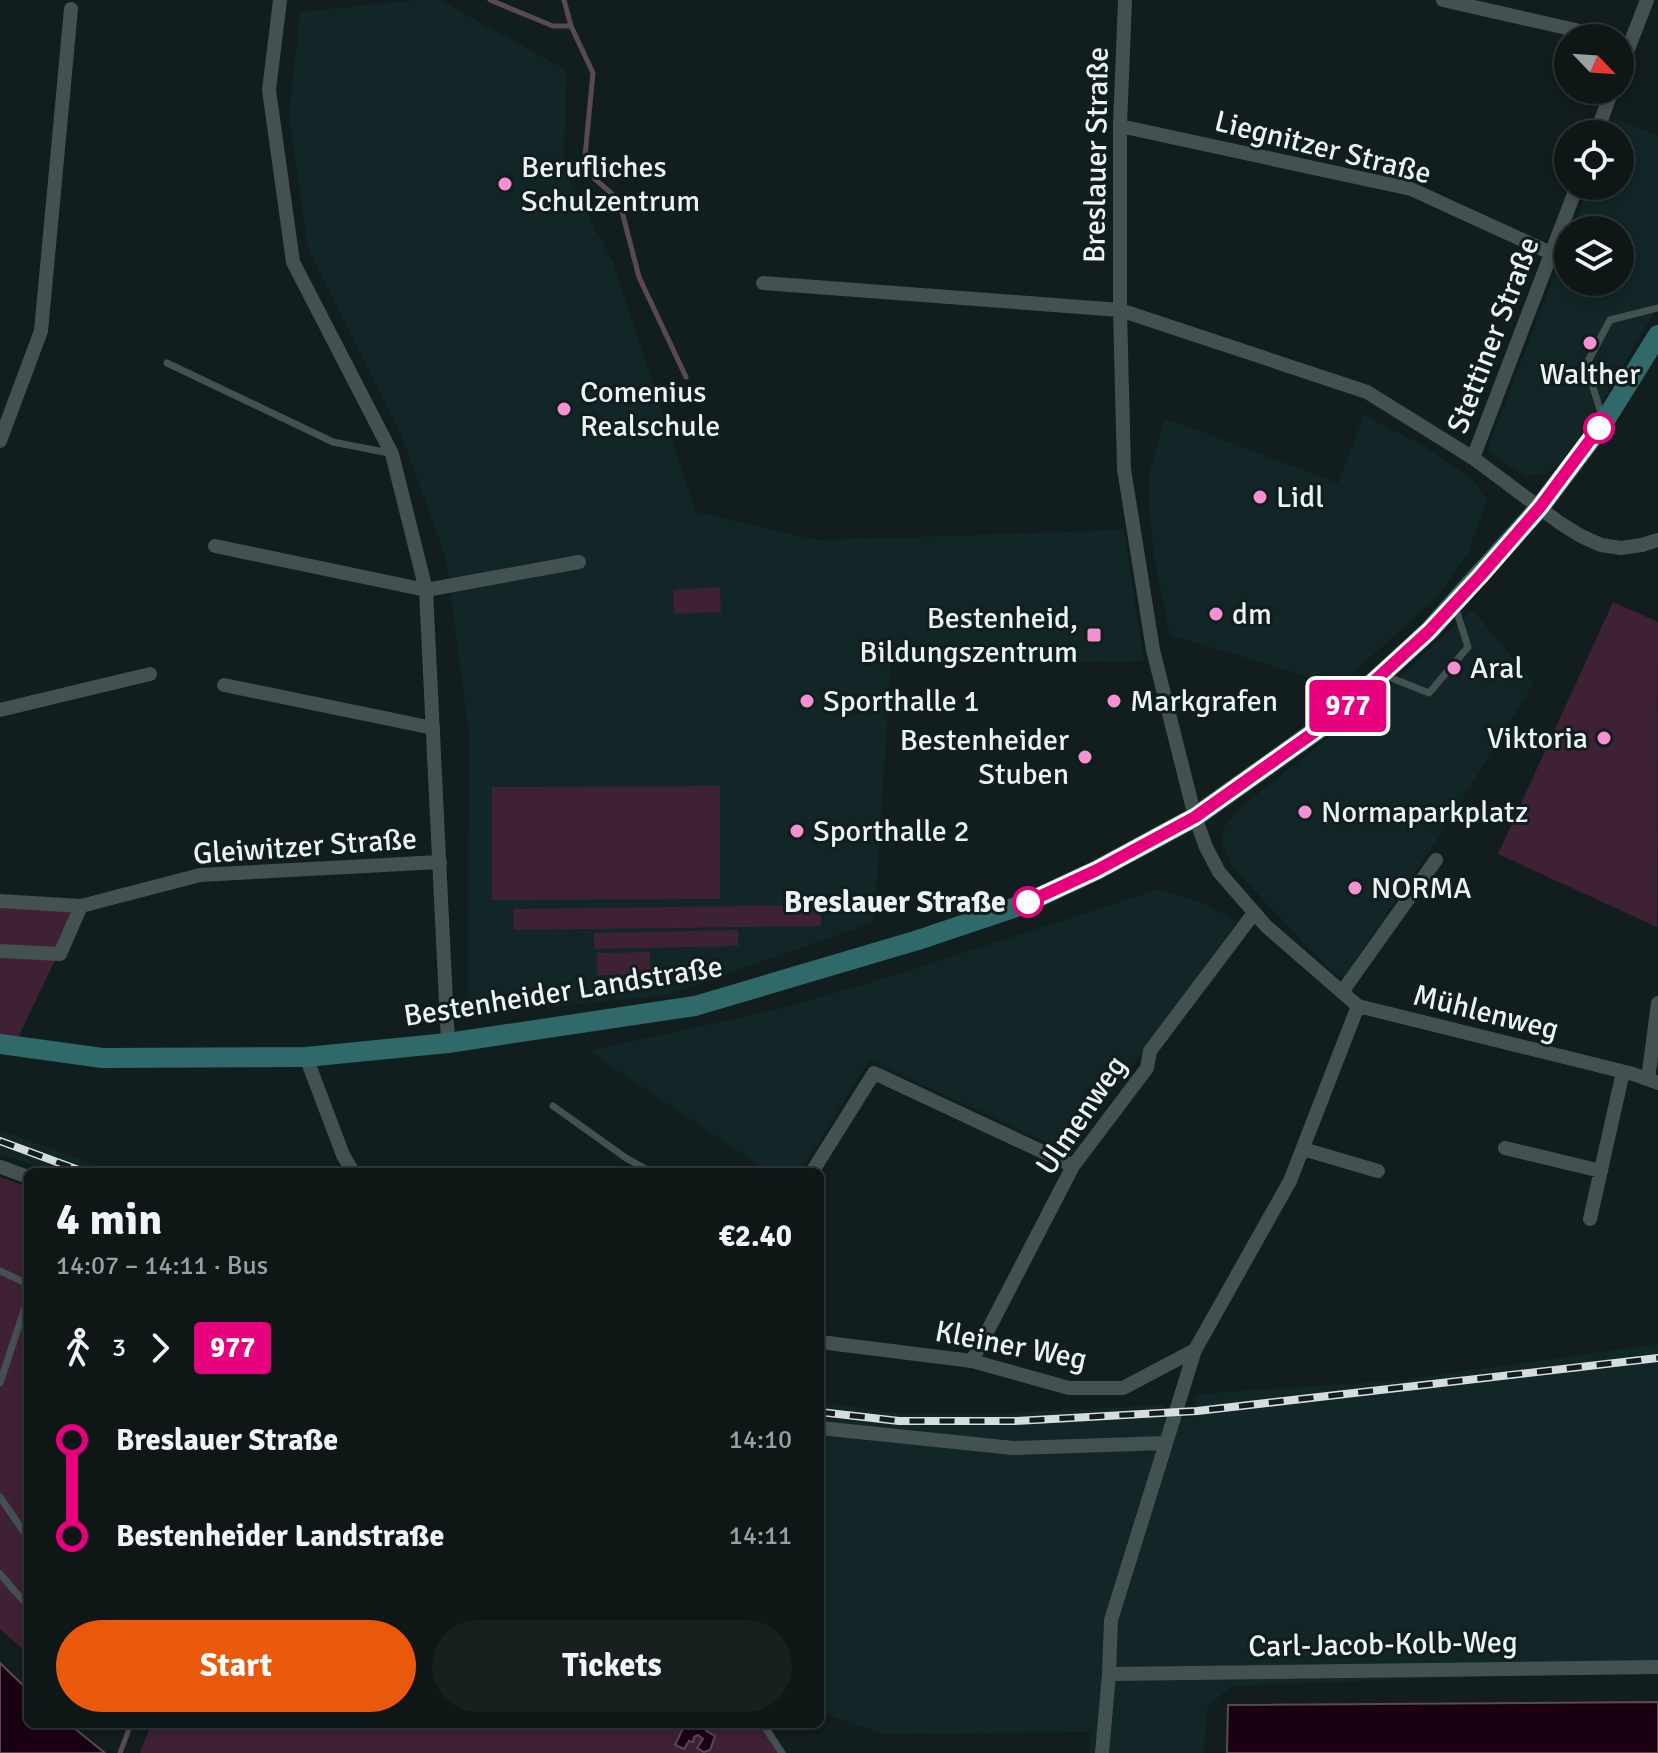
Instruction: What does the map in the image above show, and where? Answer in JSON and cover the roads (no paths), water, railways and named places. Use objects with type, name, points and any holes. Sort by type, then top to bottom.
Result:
[{"type":"main road","name":"Bestenheider Landstraße","points":[[0,1044],[102,1058],[306,1057],[448,1043],[695,1006],[918,940],[1022,905],[1195,817],[1334,718],[1429,631],[1540,507],[1604,422],[1658,335]]},
{"type":"street","points":[[280,0],[269,90],[293,262],[392,454],[426,590],[448,1043]]},
{"type":"street","name":"Breslauer Straße","points":[[1125,0],[1120,126],[1124,469],[1153,650],[1195,817]]},
{"type":"street","points":[[1443,0],[1554,25]]},
{"type":"street","points":[[1634,25],[1647,0]]},
{"type":"street","points":[[0,441],[41,331],[71,9]]},
{"type":"street","name":"Liegnitzer Straße","points":[[1120,126],[1411,189],[1553,254]]},
{"type":"street","name":"Stettiner Straße","points":[[1473,458],[1572,200]]},
{"type":"street","name":"Breslauer Straße","points":[[763,283],[1120,310]]},
{"type":"street","points":[[1120,310],[1367,392],[1473,458],[1581,536],[1604,546],[1621,548],[1658,540]]},
{"type":"street","points":[[215,546],[426,590],[579,562]]},
{"type":"street","points":[[0,710],[150,674]]},
{"type":"street","points":[[224,685],[433,728]]},
{"type":"street","name":"Mühlenweg","points":[[1195,817],[1219,872],[1254,913],[1358,1006],[1653,1081],[1658,1003]]},
{"type":"street","points":[[1342,992],[1436,860]]},
{"type":"street","name":"Gleiwitzer Straße","points":[[0,901],[81,906],[200,875],[440,862]]},
{"type":"street","points":[[0,951],[60,954],[81,906]]},
{"type":"street","name":"Ulmenweg","points":[[972,1361],[1073,1166],[1147,1068],[1150,1051],[1254,913]]},
{"type":"street","points":[[1102,1753],[1111,1620],[1195,1350],[1290,1181],[1358,1006]]},
{"type":"street","points":[[306,1057],[351,1168]]},
{"type":"street","points":[[1590,1219],[1623,1072]]},
{"type":"street","points":[[815,1168],[874,1073],[1073,1166]]},
{"type":"street","points":[[1505,1148],[1601,1171]]},
{"type":"street","points":[[1303,1149],[1378,1171]]},
{"type":"street","points":[[1,1169],[24,1176]]},
{"type":"street","name":"Kleiner Weg","points":[[824,1342],[972,1361],[1069,1388],[1123,1388],[1195,1350]]},
{"type":"street","points":[[824,1428],[1013,1448],[1166,1443]]},
{"type":"street","name":"Carl-Jacob-Kolb-Weg","points":[[1109,1674],[1658,1667]]},
{"type":"lane","points":[[1604,422],[1586,365],[1610,320],[1658,308]]},
{"type":"lane","points":[[167,363],[333,442],[392,454]]},
{"type":"lane","points":[[1382,674],[1429,693],[1468,647],[1454,603]]},
{"type":"lane","points":[[553,1106],[644,1168]]},
{"type":"lane","points":[[0,1271],[24,1282]]},
{"type":"lane","points":[[0,1383],[24,1310]]},
{"type":"lane","points":[[0,1497],[24,1532]]},
{"type":"lane","points":[[0,1574],[24,1601]]},
{"type":"lane","points":[[766,1728],[782,1753]]},
{"type":"waterway","points":[[490,0],[553,26],[571,26]]},
{"type":"waterway","points":[[564,0],[571,26],[593,73],[585,156],[595,179],[619,200],[639,277],[686,377]]},
{"type":"waterway","points":[[120,1753],[129,1728]]},
{"type":"railway","points":[[0,1141],[73,1168]]},
{"type":"railway","points":[[824,1412],[899,1421],[1015,1421],[1197,1411],[1658,1358]]},
{"type":"place","name":"Berufliches Schulzentrum","points":[[505,184]]},
{"type":"place","name":"Walther","points":[[1590,343]]},
{"type":"place","name":"Comenius Realschule","points":[[564,409]]},
{"type":"place","name":"Lidl","points":[[1260,497]]},
{"type":"place","name":"dm","points":[[1216,614]]},
{"type":"place","name":"Bestenheid, Bildungszentrum","points":[[1094,635]]},
{"type":"place","name":"Aral","points":[[1454,668]]},
{"type":"place","name":"Sporthalle 1","points":[[807,701]]},
{"type":"place","name":"Markgrafen","points":[[1114,701]]},
{"type":"place","name":"Viktoria","points":[[1604,738]]},
{"type":"place","name":"Bestenheider Stuben","points":[[1085,757]]},
{"type":"place","name":"Normaparkplatz","points":[[1305,812]]},
{"type":"place","name":"Sporthalle 2","points":[[797,831]]},
{"type":"place","name":"NORMA","points":[[1355,888]]},
{"type":"place","name":"Breslauer Straße","points":[[1028,902]]}]
